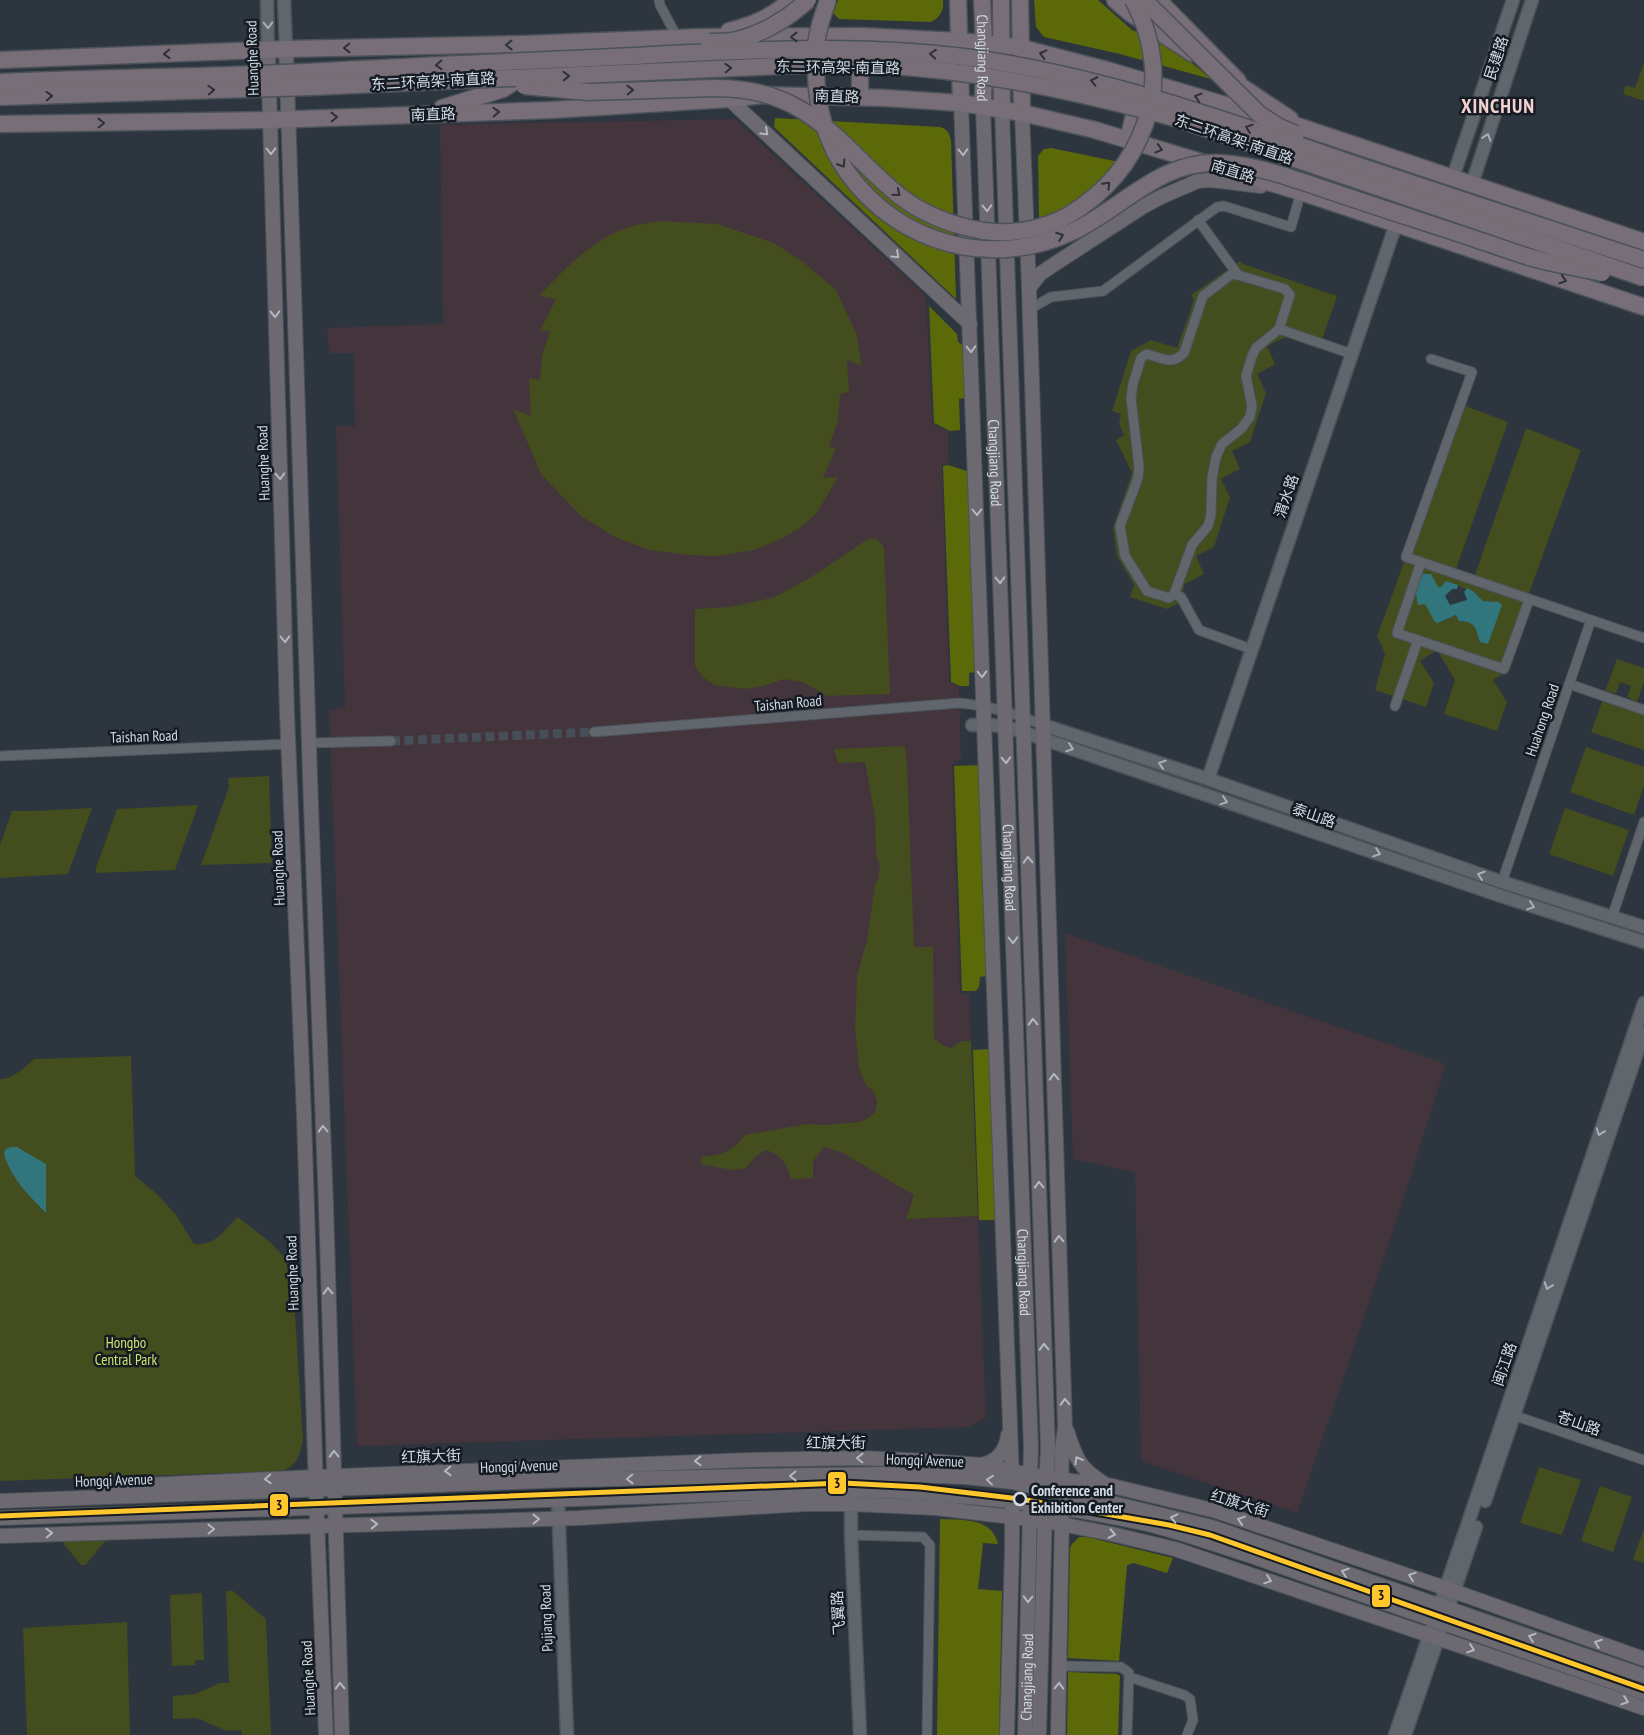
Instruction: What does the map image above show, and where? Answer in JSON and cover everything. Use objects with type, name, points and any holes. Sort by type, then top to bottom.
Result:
[{"type":"highway","points":[[701,37],[750,26],[770,16],[791,0]]},
{"type":"highway","points":[[518,61],[613,48],[733,40],[768,28],[786,18],[808,0]]},
{"type":"highway","points":[[828,0],[818,29],[815,50],[816,91],[822,122],[827,136],[854,182],[877,205],[916,232],[940,241],[959,246],[991,250],[1020,247],[1042,242],[1075,231],[1141,187],[1172,172],[1193,166],[1219,163],[1248,167],[1293,180],[1546,262],[1644,279]]},
{"type":"highway","points":[[958,0],[961,103]]},
{"type":"highway","name":"Changjiang Road","points":[[982,0],[984,44],[983,106]]},
{"type":"highway","name":"Changjiang Road","points":[[1001,0],[1002,110]]},
{"type":"highway","points":[[1020,0],[1022,113]]},
{"type":"highway","points":[[1115,0],[1130,13],[1304,128]]},
{"type":"highway","points":[[459,80],[588,92],[732,88],[760,93],[788,102],[813,117],[843,141],[889,187],[902,198],[926,213],[963,227],[999,232],[1021,231],[1049,224],[1081,207],[1104,189],[1133,152],[1150,110],[1154,74],[1150,45],[1133,0]]},
{"type":"highway","points":[[1144,0],[1259,114],[1279,127],[1553,221],[1644,259]]},
{"type":"highway","points":[[1158,0],[1249,91]]},
{"type":"highway","points":[[0,60],[286,49],[618,41],[701,37],[860,36],[1002,45],[1022,48],[1143,80],[1304,128],[1644,242]]},
{"type":"highway","points":[[860,36],[860,97]]},
{"type":"highway","points":[[618,41],[540,60],[529,67],[527,76],[530,83],[537,88],[620,107]]},
{"type":"highway","points":[[420,115],[502,89],[511,84],[515,74],[509,64],[422,46]]},
{"type":"highway","name":"东二环高架-南直路","points":[[0,82],[267,73],[803,50],[877,50],[990,61],[1106,84],[1182,106],[1644,259]]},
{"type":"highway","name":"东二环高架-南直路","points":[[0,97],[311,87],[803,65],[875,65],[936,70],[1105,99],[1178,119],[1644,279]]},
{"type":"highway","points":[[1128,140],[1143,80]]},
{"type":"highway","name":"南直路","points":[[0,124],[270,120],[420,115],[620,107],[764,95],[860,97],[961,103],[1022,113],[1096,130],[1301,192],[1644,307]]},
{"type":"main road","name":"Huanghe Road","points":[[267,0],[289,744],[316,1508],[326,1735]]},
{"type":"main road","name":"Huanghe Road","points":[[284,0],[342,1735]]},
{"type":"main road","name":"民建路","points":[[1453,177],[1513,0]]},
{"type":"main road","name":"民建路","points":[[1472,184],[1532,0]]},
{"type":"main road","points":[[729,99],[970,324]]},
{"type":"main road","points":[[961,103],[983,705],[978,725],[1012,1477],[1007,1735]]},
{"type":"main road","name":"Changjiang Road","points":[[983,106],[1031,1448],[1025,1735]]},
{"type":"main road","name":"Changjiang Road","points":[[1002,110],[1047,1438],[1039,1735]]},
{"type":"main road","points":[[1022,113],[1030,309],[1065,1427],[1061,1485],[1058,1735]]},
{"type":"main road","points":[[1029,288],[1040,274],[1144,206],[1198,182],[1211,180],[1235,182],[1301,192]]},
{"type":"main road","name":"渭水路","points":[[1208,779],[1396,224]]},
{"type":"main road","name":"泰山路","points":[[978,725],[1005,728],[1043,739],[1509,898],[1644,942]]},
{"type":"main road","name":"泰山路","points":[[1043,725],[1208,779],[1502,882],[1644,927]]},
{"type":"main road","name":"闽江路","points":[[1510,1414],[1644,1003]]},
{"type":"main road","name":"闽江路","points":[[1405,1735],[1444,1606],[1644,1032]]},
{"type":"main road","points":[[980,1465],[991,1462],[1003,1450],[1008,1438],[1010,1419]]},
{"type":"main road","points":[[1065,1427],[1079,1463],[1089,1474],[1104,1484]]},
{"type":"main road","name":"红旗大街","points":[[0,1491],[316,1483],[630,1464],[860,1458],[980,1465],[1012,1477],[1061,1485],[1212,1527],[1644,1676]]},
{"type":"main road","name":"Hongqi Avenue","points":[[334,1482],[882,1474],[1012,1477]]},
{"type":"main road","name":"Hongqi Avenue","points":[[0,1501],[316,1483]]},
{"type":"main road","name":"红旗大街","points":[[1061,1485],[1104,1484],[1216,1511],[1450,1590],[1644,1659]]},
{"type":"main road","points":[[0,1518],[558,1500],[851,1497],[938,1494],[1012,1501],[1045,1505],[1144,1524],[1191,1537],[1644,1693]]},
{"type":"main road","points":[[0,1536],[559,1519],[805,1504],[851,1497],[1045,1521],[1175,1549],[1644,1708]]},
{"type":"main road","name":"飞翼路","points":[[851,1497],[860,1735]]},
{"type":"main road","name":"Pujiang Road","points":[[558,1500],[567,1735]]},
{"type":"main road","points":[[980,1513],[992,1519],[1005,1530],[1012,1550]]},
{"type":"main road","points":[[1060,1564],[1067,1540],[1074,1534],[1088,1529]]},
{"type":"main road","name":"闽江路","points":[[1395,1735],[1434,1636]]},
{"type":"street","points":[[659,0],[678,39]]},
{"type":"street","points":[[1030,309],[1051,298],[1103,290],[1216,207],[1224,206],[1291,227],[1301,192]]},
{"type":"street","points":[[1198,220],[1238,274]]},
{"type":"street","points":[[1232,274],[1238,274],[1285,290],[1290,295],[1279,329],[1256,348],[1252,356],[1246,376],[1252,406],[1250,417],[1241,429],[1222,444],[1216,457],[1212,478],[1211,514],[1208,526],[1192,545],[1174,594],[1169,598],[1148,591],[1125,556],[1120,526],[1138,478],[1139,467],[1131,398],[1133,384],[1141,358],[1147,354],[1172,361],[1178,359],[1184,353],[1203,296],[1232,274]]},
{"type":"street","points":[[1279,329],[1352,354]]},
{"type":"street","points":[[1431,359],[1472,372],[1406,557],[1644,638]]},
{"type":"street","points":[[1421,562],[1397,633],[1504,669],[1529,600]]},
{"type":"street","points":[[1174,594],[1181,597],[1199,630],[1251,649]]},
{"type":"street","name":"Huahong Road","points":[[1502,882],[1591,620]]},
{"type":"street","points":[[1395,706],[1418,640]]},
{"type":"street","points":[[1569,684],[1644,710]]},
{"type":"street","name":"Taishan Road","points":[[594,732],[959,703],[983,705]]},
{"type":"street","name":"泰山路","points":[[983,705],[1005,710],[1043,725]]},
{"type":"street","points":[[309,743],[391,741]]},
{"type":"street","name":"Taishan Road","points":[[0,756],[289,744]]},
{"type":"street","points":[[1612,917],[1644,822]]},
{"type":"street","name":"苍山路","points":[[1510,1414],[1644,1460]]},
{"type":"street","points":[[851,1535],[923,1537],[930,1545],[927,1735]]},
{"type":"street","points":[[1060,1666],[1121,1667],[1129,1673],[1128,1735]]},
{"type":"street","points":[[1129,1677],[1184,1695],[1190,1699],[1193,1720],[1187,1735]]},
{"type":"shaded area","points":[[735,119],[926,296],[932,424],[948,431],[948,462],[942,465],[949,682],[959,688],[961,759],[952,765],[960,994],[969,993],[986,1418],[968,1427],[357,1446],[329,710],[345,708],[336,426],[355,426],[354,353],[329,353],[327,328],[443,324],[440,125]]},
{"type":"shaded area","points":[[1065,933],[1446,1064],[1385,1256],[1297,1513],[1141,1461],[1135,1172],[1073,1159]]},
{"type":"green space","points":[[838,0],[943,0],[943,7],[937,18],[931,22],[839,19],[833,13]]},
{"type":"green space","points":[[1034,0],[1098,0],[1132,30],[1173,47],[1211,79],[1120,54],[1044,37],[1036,27]]},
{"type":"green space","points":[[1644,63],[1644,101],[1623,94],[1626,85],[1635,88]]},
{"type":"green space","points":[[775,118],[940,127],[946,130],[951,140],[956,299],[774,127]]},
{"type":"green space","points":[[1051,148],[1119,162],[1091,193],[1057,214],[1039,219],[1038,156],[1044,149]]},
{"type":"green space","points":[[661,221],[717,224],[774,243],[803,262],[836,290],[856,333],[862,366],[847,360],[849,392],[840,394],[838,420],[829,447],[836,448],[823,478],[838,477],[817,513],[800,528],[781,539],[754,550],[718,556],[688,555],[649,550],[615,537],[581,516],[541,474],[513,409],[531,416],[529,378],[540,380],[542,356],[550,331],[540,331],[556,299],[539,296],[579,257],[601,240],[630,227]]},
{"type":"green space","points":[[1240,261],[1243,264],[1337,296],[1319,349],[1286,337],[1267,346],[1275,364],[1257,374],[1266,393],[1250,442],[1232,451],[1240,469],[1221,479],[1230,497],[1214,547],[1196,556],[1204,574],[1185,584],[1179,603],[1167,609],[1130,597],[1134,585],[1117,556],[1113,528],[1132,473],[1116,440],[1124,435],[1119,424],[1121,414],[1112,411],[1131,351],[1151,340],[1177,348],[1194,300],[1191,295]]},
{"type":"green space","points":[[929,306],[957,334],[958,342],[964,346],[965,398],[959,399],[960,430],[950,431],[934,423]]},
{"type":"green space","points":[[1460,404],[1508,422],[1456,569],[1475,575],[1526,428],[1581,450],[1529,593],[1529,600],[1525,610],[1530,612],[1510,670],[1493,680],[1507,702],[1497,731],[1444,714],[1455,680],[1437,650],[1420,661],[1434,683],[1426,707],[1375,690],[1385,654],[1377,636],[1406,557],[1421,562],[1415,589],[1439,623],[1456,615],[1459,621],[1474,626],[1480,642],[1499,602],[1483,601],[1474,592],[1446,581],[1441,587],[1438,587],[1420,574],[1424,559],[1407,554]]},
{"type":"green space","points":[[948,465],[970,472],[976,672],[969,673],[969,686],[960,686],[951,682],[943,466]]},
{"type":"green space","points":[[868,539],[876,539],[884,547],[890,694],[827,696],[803,682],[784,679],[763,686],[745,689],[714,685],[704,678],[695,666],[695,609],[730,607],[775,597],[816,574]]},
{"type":"green space","points":[[1617,659],[1644,668],[1644,682],[1637,702],[1627,697],[1631,686],[1620,682],[1616,693],[1605,691]]},
{"type":"green space","points":[[1604,696],[1644,710],[1644,750],[1591,732]]},
{"type":"green space","points":[[905,746],[914,947],[933,947],[934,1038],[944,1046],[951,1048],[962,1041],[971,1041],[978,1216],[906,1219],[914,1195],[843,1153],[824,1147],[813,1161],[813,1178],[791,1179],[783,1160],[776,1154],[766,1150],[756,1156],[746,1168],[731,1170],[701,1164],[701,1157],[726,1152],[745,1135],[807,1124],[824,1125],[860,1122],[875,1112],[876,1098],[873,1091],[866,1085],[859,1068],[855,1029],[857,976],[867,940],[875,885],[880,866],[876,854],[875,817],[865,762],[838,763],[834,749]]},
{"type":"green space","points":[[1586,747],[1644,767],[1644,786],[1634,815],[1570,792]]},
{"type":"green space","points":[[981,765],[986,976],[980,977],[979,987],[976,991],[962,991],[954,766]]},
{"type":"green space","points":[[269,776],[272,863],[201,865],[229,787],[228,778]]},
{"type":"green space","points":[[198,805],[175,870],[96,873],[96,868],[117,809]]},
{"type":"green space","points":[[92,808],[68,874],[0,878],[0,845],[12,811]]},
{"type":"green space","points":[[1565,808],[1629,830],[1613,876],[1549,854]]},
{"type":"green space","points":[[991,1049],[995,1220],[979,1220],[973,1050]]},
{"type":"green space","name":"Hongbo Central Park","points":[[131,1056],[135,1176],[158,1195],[176,1215],[194,1244],[202,1244],[214,1240],[238,1217],[271,1243],[284,1257],[293,1284],[303,1440],[299,1455],[292,1465],[283,1471],[0,1481],[0,1079],[14,1075],[34,1059]]},
{"type":"green space","points":[[1539,1467],[1581,1480],[1562,1535],[1520,1523]]},
{"type":"green space","points":[[1600,1486],[1632,1497],[1613,1552],[1581,1541]]},
{"type":"green space","points":[[940,1519],[966,1520],[983,1524],[995,1535],[998,1544],[983,1543],[978,1589],[1002,1591],[999,1735],[937,1735]]},
{"type":"green space","points":[[1644,1529],[1644,1563],[1633,1559]]},
{"type":"green space","points":[[113,1532],[85,1565],[81,1565],[55,1533]]},
{"type":"green space","points":[[1079,1537],[1087,1537],[1173,1558],[1167,1573],[1134,1563],[1127,1565],[1119,1661],[1068,1658],[1070,1548]]},
{"type":"green space","points":[[226,1591],[233,1591],[266,1619],[271,1735],[242,1735],[241,1730],[227,1731],[196,1718],[173,1719],[173,1696],[195,1694],[220,1683],[229,1683]]},
{"type":"green space","points":[[202,1593],[204,1660],[195,1660],[195,1665],[172,1666],[170,1595]]},
{"type":"green space","points":[[127,1622],[130,1735],[27,1735],[23,1628]]},
{"type":"green space","points":[[1068,1672],[1117,1674],[1120,1676],[1118,1735],[1067,1735]]},
{"type":"water","points":[[1420,574],[1431,574],[1438,587],[1441,587],[1446,581],[1458,585],[1457,589],[1452,589],[1445,596],[1450,605],[1467,600],[1464,592],[1467,588],[1483,601],[1499,602],[1502,605],[1488,644],[1480,642],[1472,624],[1459,621],[1456,615],[1438,623],[1435,622],[1425,604],[1418,605],[1415,589]]},
{"type":"water","points":[[10,1147],[17,1147],[46,1164],[46,1213],[27,1193],[11,1171],[4,1154],[5,1150]]},
{"type":"tunnel","points":[[391,741],[594,732]]},
{"type":"transit line","name":"3","points":[[0,1516],[843,1483],[920,1487],[1020,1499],[1169,1525],[1210,1535],[1644,1689]]},
{"type":"place","name":"Conference and Exhibition Center","points":[[1020,1499]]},
{"type":"district","name":"XINCHUN","points":[[1498,106]]}]
